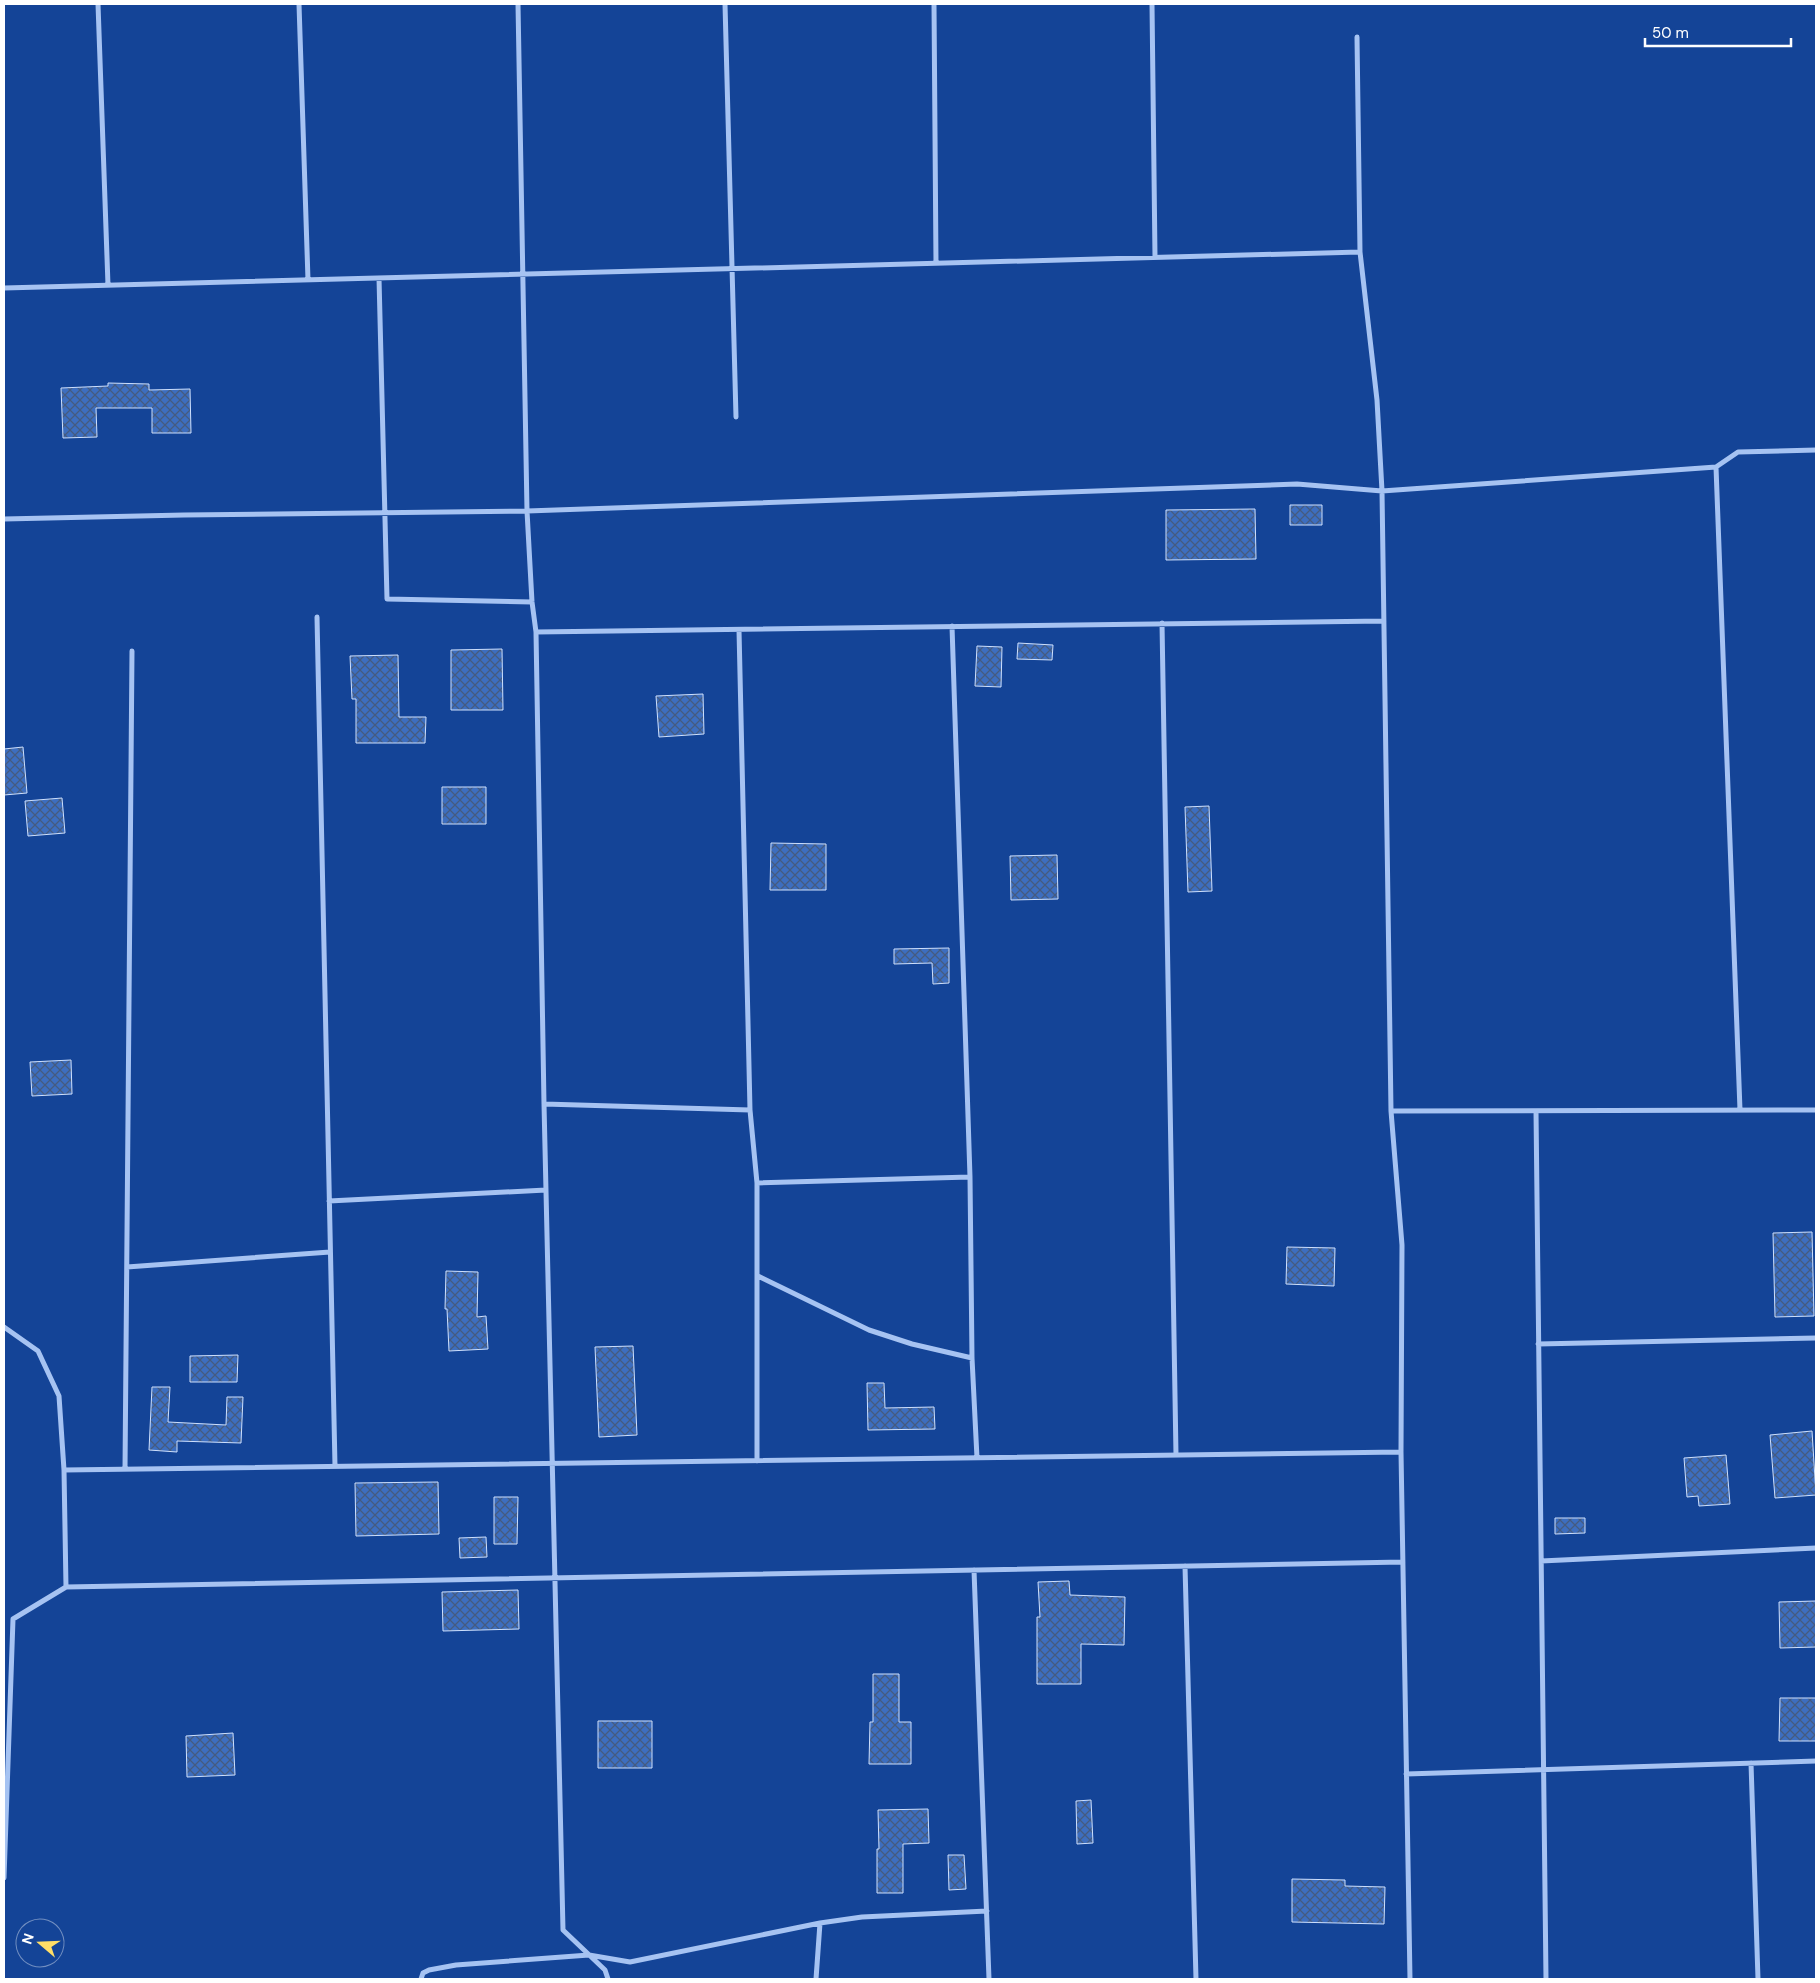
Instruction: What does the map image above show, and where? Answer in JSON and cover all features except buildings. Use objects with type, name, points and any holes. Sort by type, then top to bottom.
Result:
[{"type":"street","points":[[98,4],[108,285]]},
{"type":"street","points":[[299,4],[308,280]]},
{"type":"street","points":[[518,4],[528,511],[532,602],[536,632],[551,1464],[563,1930],[605,1970],[608,1979]]},
{"type":"street","points":[[725,4],[736,417]]},
{"type":"street","points":[[934,4],[936,263]]},
{"type":"street","points":[[1152,4],[1156,257]]},
{"type":"street","points":[[1357,37],[1360,252],[1377,400],[1382,491],[1391,1111],[1402,1245],[1401,1452],[1410,1979]]},
{"type":"street","points":[[4,288],[1360,252]]},
{"type":"street","points":[[380,278],[387,599],[532,602]]},
{"type":"street","points":[[4,519],[528,511],[1298,484],[1382,491],[1716,467],[1738,452],[1816,450]]},
{"type":"street","points":[[1716,467],[1740,1110]]},
{"type":"street","points":[[317,617],[335,1466]]},
{"type":"street","points":[[536,632],[1384,621]]},
{"type":"street","points":[[1162,623],[1176,1455]]},
{"type":"street","points":[[952,626],[970,1177],[972,1358],[977,1458]]},
{"type":"street","points":[[739,630],[750,1110],[757,1183],[757,1461]]},
{"type":"street","points":[[125,1469],[132,651]]},
{"type":"street","points":[[544,1104],[750,1110]]},
{"type":"street","points":[[1391,1111],[1816,1110]]},
{"type":"street","points":[[1536,1111],[1546,1979]]},
{"type":"street","points":[[757,1183],[970,1177]]},
{"type":"street","points":[[329,1201],[546,1190]]},
{"type":"street","points":[[127,1267],[330,1252]]},
{"type":"street","points":[[758,1276],[869,1330],[912,1344],[972,1358]]},
{"type":"street","points":[[4,1327],[38,1351],[58,1396],[64,1470],[66,1587]]},
{"type":"street","points":[[1538,1344],[1816,1338]]},
{"type":"street","points":[[64,1470],[1401,1452]]},
{"type":"street","points":[[1540,1561],[1816,1548]]},
{"type":"street","points":[[4,1878],[12,1619],[66,1587],[1403,1562]]},
{"type":"street","points":[[1185,1566],[1196,1979]]},
{"type":"street","points":[[974,1570],[989,1979]]},
{"type":"street","points":[[1406,1774],[1816,1761]]},
{"type":"street","points":[[1751,1763],[1758,1979]]},
{"type":"street","points":[[421,1979],[423,1973],[429,1970],[456,1965],[589,1955],[630,1962],[820,1923],[862,1917],[987,1911]]},
{"type":"street","points":[[816,1979],[820,1923]]}]
